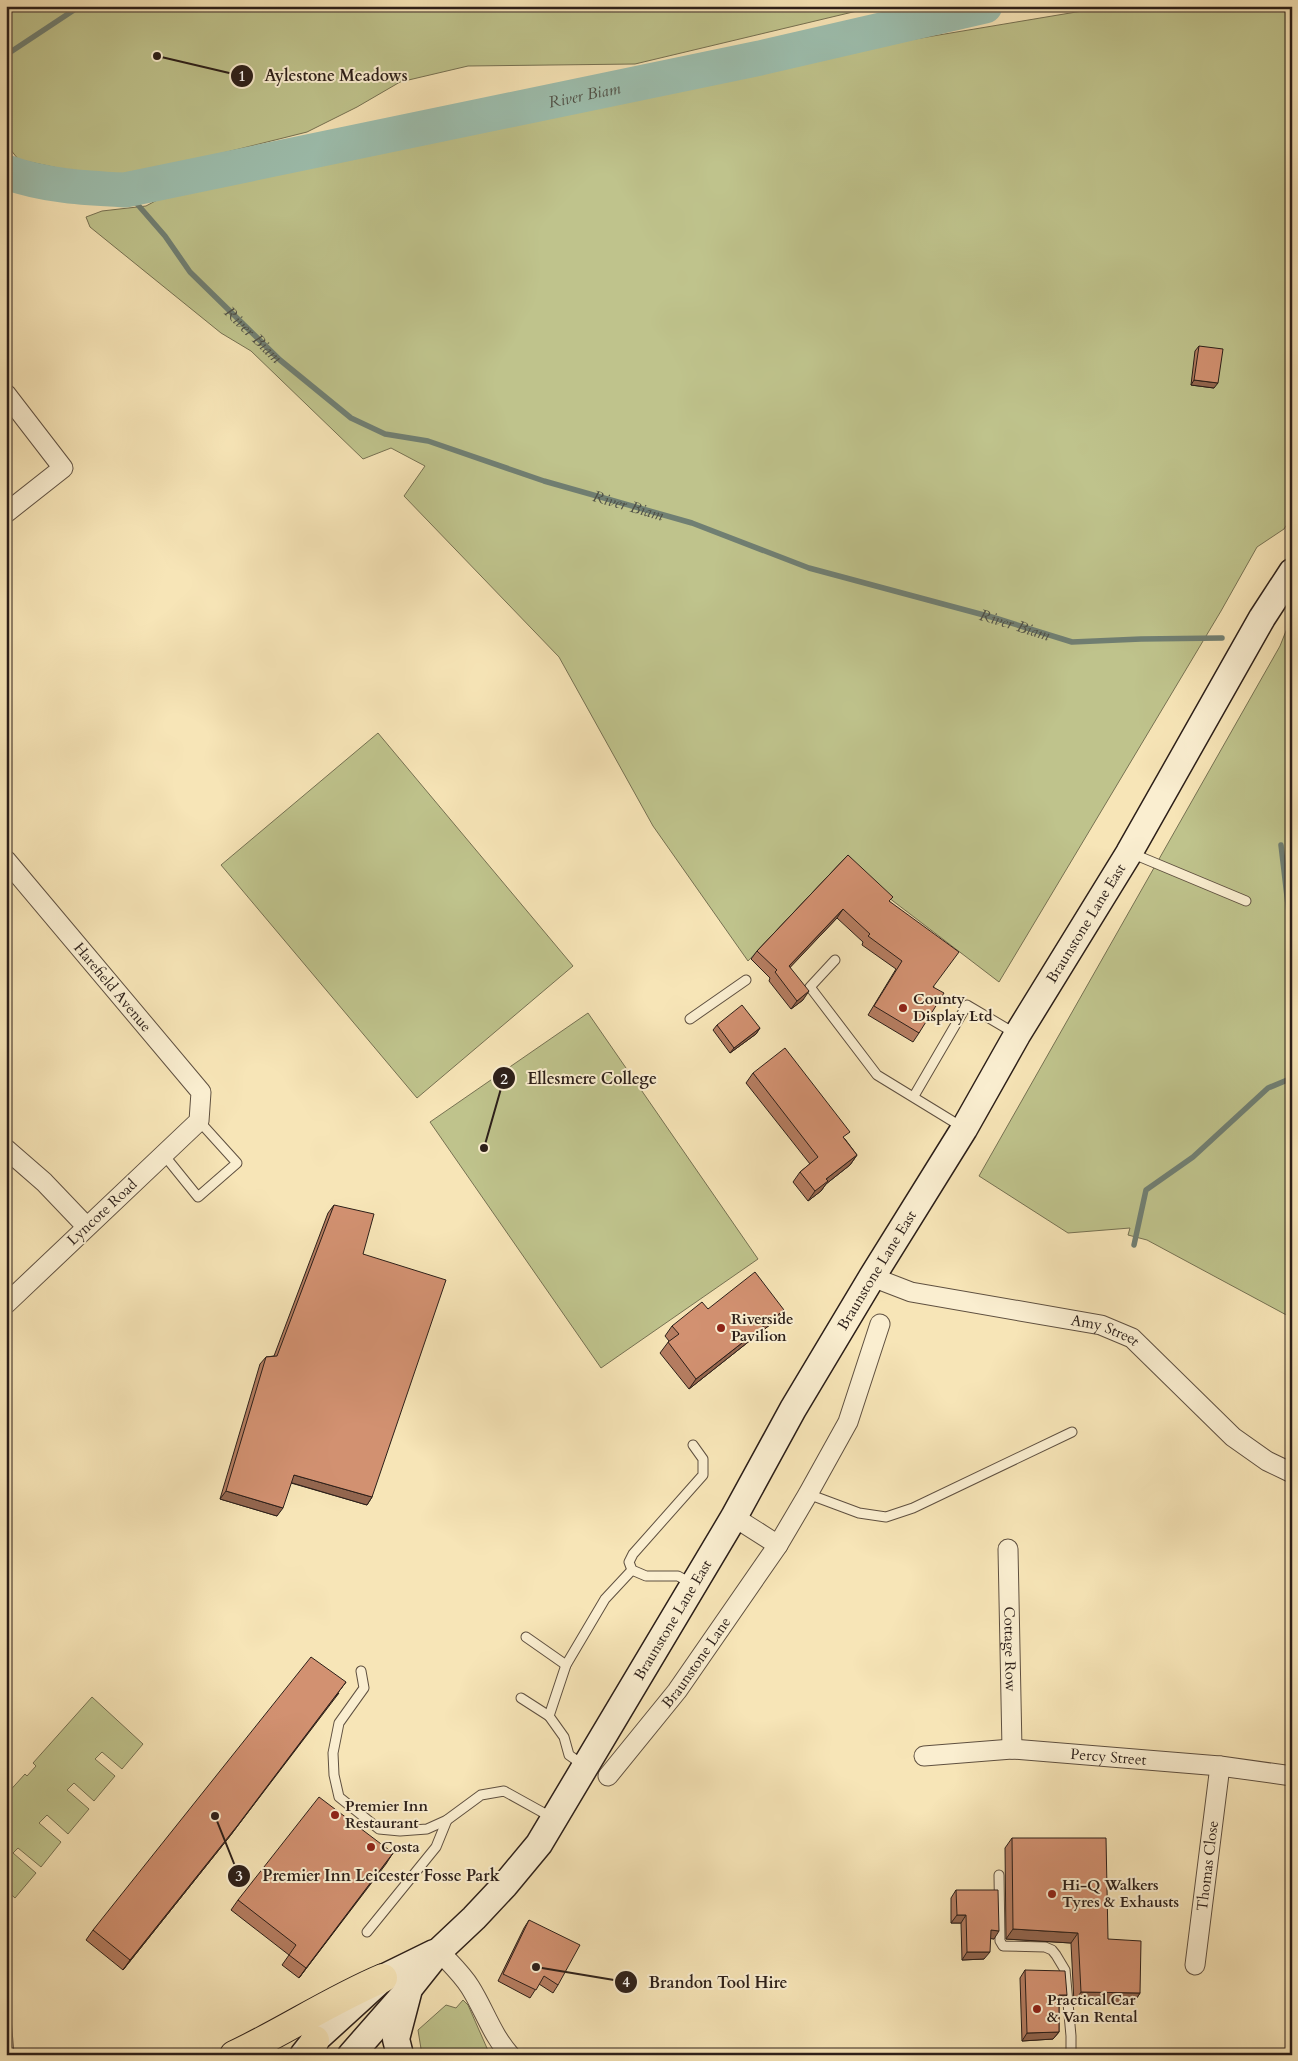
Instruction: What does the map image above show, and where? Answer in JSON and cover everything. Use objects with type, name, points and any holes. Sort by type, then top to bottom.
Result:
[{"type":"main road","points":[[234,2055],[258,2044],[354,1990],[382,1978]]},
{"type":"street","points":[[6,394],[63,468],[6,513]]},
{"type":"street","name":"Braunstone Lane East","points":[[351,2055],[408,1990],[439,1951],[505,1885],[539,1844],[554,1819],[596,1771],[694,1585],[734,1517],[793,1409],[964,1129],[1017,1035],[1129,852],[1262,618],[1292,572]]},
{"type":"street","name":"Harefield Avenue","points":[[6,860],[201,1092],[199,1121]]},
{"type":"street","name":"Lyncote Road","points":[[6,1304],[86,1226],[199,1121]]},
{"type":"street","points":[[6,1149],[44,1182],[86,1226]]},
{"type":"street","name":"Amy Street","points":[[872,1277],[911,1292],[1101,1325],[1132,1338],[1153,1356],[1233,1437],[1267,1461],[1292,1473]]},
{"type":"street","name":"Braunstone Lane","points":[[596,1771],[677,1691],[778,1545],[848,1422],[880,1324]]},
{"type":"street","points":[[734,1517],[778,1545]]},
{"type":"street","name":"Cottage Row","points":[[1008,1549],[1012,1749]]},
{"type":"street","name":"Percy Street","points":[[924,1756],[1012,1749],[1220,1766],[1292,1776]]},
{"type":"street","name":"Thomas Close","points":[[1195,1965],[1220,1766]]},
{"type":"street","points":[[439,1951],[469,1985],[486,2013],[495,2036],[510,2055]]},
{"type":"street","name":"Braunstone Lane East","points":[[309,2050],[382,1978],[439,1951]]},
{"type":"street","points":[[400,2055],[396,2039],[408,1990]]},
{"type":"lane","points":[[1129,852],[1246,901]]},
{"type":"lane","points":[[835,960],[810,987],[877,1075],[914,1096],[964,1129]]},
{"type":"lane","points":[[690,1019],[746,980]]},
{"type":"lane","points":[[914,1096],[967,1005],[1017,1035]]},
{"type":"lane","points":[[164,1154],[198,1197],[237,1163],[199,1121]]},
{"type":"lane","points":[[808,1494],[859,1513],[886,1517],[913,1508],[1072,1432]]},
{"type":"lane","points":[[693,1445],[703,1459],[703,1475],[633,1554],[629,1562],[632,1570],[646,1576],[678,1576],[694,1585]]},
{"type":"lane","points":[[549,1716],[566,1666],[605,1600],[632,1570]]},
{"type":"lane","points":[[526,1636],[566,1666]]},
{"type":"lane","points":[[361,1671],[364,1688],[339,1723],[333,1753],[334,1776],[339,1797],[379,1829],[400,1831],[427,1828],[447,1820],[481,1795],[504,1791],[554,1819]]},
{"type":"lane","points":[[521,1698],[549,1716],[564,1737],[569,1755],[596,1771]]},
{"type":"lane","points":[[367,1932],[436,1846],[447,1820]]},
{"type":"lane","points":[[999,1876],[1000,1941],[1003,1946],[1046,1947],[1052,1950],[1065,1970],[1071,2055]]},
{"type":"lane","points":[[6,2018],[8,2055]]},
{"type":"green space","points":[[6,6],[878,6],[635,64],[468,66],[400,82],[357,107],[307,132],[215,155],[112,177],[81,173],[18,159],[6,144]]},
{"type":"green space","points":[[1112,6],[1292,6],[1292,517],[1284,529],[1257,547],[1221,611],[999,982],[842,862],[748,961],[653,826],[559,657],[404,496],[425,466],[391,448],[363,459],[251,351],[221,333],[90,227],[86,217],[102,211],[146,206],[187,184],[211,177],[479,124],[572,103],[633,101],[728,74],[786,66],[909,40]]},
{"type":"green space","points":[[1292,616],[1292,1318],[1147,1240],[1128,1235],[1130,1228],[1068,1233],[979,1176],[1280,646]]},
{"type":"green space","points":[[378,733],[573,966],[417,1098],[221,865]]},
{"type":"green space","points":[[588,1013],[758,1259],[601,1368],[430,1122]]},
{"type":"green space","points":[[92,1697],[143,1744],[122,1769],[102,1752],[95,1759],[115,1776],[94,1801],[74,1783],[67,1790],[89,1809],[68,1834],[47,1815],[39,1823],[61,1842],[41,1867],[18,1848],[13,1853],[36,1873],[15,1898],[6,1890],[6,1795],[25,1774],[27,1776],[36,1766],[33,1763]]},
{"type":"green space","points":[[463,2000],[468,2005],[490,2055],[422,2055],[418,2030],[446,2005],[456,2008]]},
{"type":"building","points":[[1199,346],[1223,349],[1218,383],[1194,380]]},
{"type":"building","points":[[848,855],[893,897],[889,901],[959,952],[933,987],[944,993],[919,1033],[874,1006],[902,961],[868,936],[870,934],[843,909],[789,966],[809,991],[797,1001],[775,972],[777,970],[757,951]]},
{"type":"building","points":[[742,1005],[760,1028],[734,1048],[717,1025]]},
{"type":"building","points":[[785,1048],[850,1132],[843,1137],[857,1155],[826,1179],[828,1181],[815,1191],[800,1172],[818,1157],[753,1073]]},
{"type":"building","points":[[334,1205],[374,1214],[363,1254],[446,1280],[372,1497],[294,1475],[283,1508],[226,1491],[266,1357],[277,1356]]},
{"type":"building","name":"Riverside Pavilion","points":[[755,1272],[784,1310],[696,1379],[668,1342],[679,1334],[672,1326],[702,1302],[708,1309]]},
{"type":"building","points":[[311,1657],[346,1682],[237,1826],[130,1960],[93,1930]]},
{"type":"building","points":[[319,1797],[393,1853],[306,1968],[289,1955],[296,1945],[238,1900]]},
{"type":"building","name":"Hi-Q Walkers Tyres & Exhausts","points":[[1012,1838],[1106,1838],[1108,1939],[1141,1941],[1140,1993],[1081,1992],[1078,1933],[1013,1929]]},
{"type":"building","points":[[956,1890],[998,1890],[999,1931],[991,1930],[990,1952],[967,1952],[966,1915],[957,1915]]},
{"type":"building","points":[[529,1920],[580,1945],[558,1985],[544,1976],[536,1990],[503,1974]]},
{"type":"building","name":"Practical Car & Van Rental","points":[[1025,1970],[1065,1971],[1067,1995],[1059,1995],[1059,2032],[1027,2033]]},
{"type":"waterway","points":[[6,55],[80,6]]},
{"type":"waterway","name":"River Biam","points":[[6,172],[50,183],[125,190],[760,58],[985,6]]},
{"type":"waterway","name":"River Biam","points":[[125,190],[165,236],[190,272],[280,360],[351,418],[385,434],[428,441],[544,481],[692,523],[809,568],[995,618],[1072,642],[1222,638]]},
{"type":"waterway","points":[[1281,845],[1292,939]]},
{"type":"waterway","points":[[1134,1245],[1146,1190],[1193,1157],[1268,1088],[1292,1078]]},
{"type":"place","name":"Aylestone Meadows","points":[[157,56]]},
{"type":"place","name":"County Display Ltd","points":[[903,1008]]},
{"type":"place","name":"Ellesmere College","points":[[484,1148]]},
{"type":"place","name":"Riverside Pavilion","points":[[721,1328]]},
{"type":"place","name":"Premier Inn Restaurant","points":[[335,1815]]},
{"type":"place","name":"Premier Inn Leicester Fosse Park","points":[[215,1816]]},
{"type":"place","name":"Costa","points":[[371,1847]]},
{"type":"place","name":"Hi-Q Walkers Tyres & Exhausts","points":[[1052,1894]]},
{"type":"place","name":"Brandon Tool Hire","points":[[536,1967]]},
{"type":"place","name":"Practical Car & Van Rental","points":[[1037,2009]]}]
